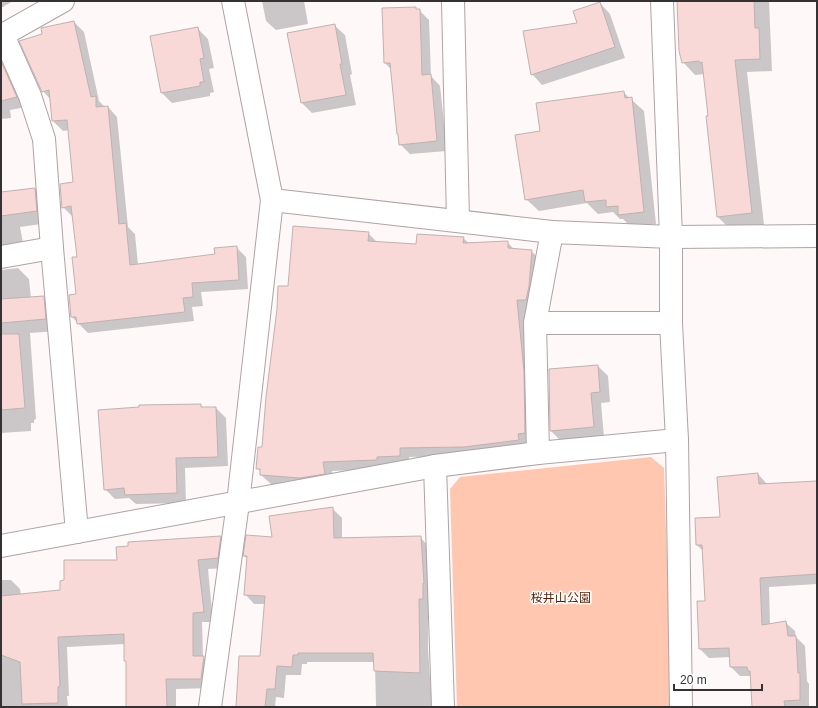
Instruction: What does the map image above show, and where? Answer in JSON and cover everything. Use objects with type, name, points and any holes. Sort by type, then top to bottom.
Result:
[{"type":"street","points":[[63,1],[2,35],[30,96],[44,139],[77,532]]},
{"type":"street","points":[[210,707],[238,503],[272,200],[233,1]]},
{"type":"street","points":[[453,1],[458,220]]},
{"type":"street","points":[[662,1],[671,237],[671,324],[677,440],[681,707]]},
{"type":"street","points":[[272,200],[458,220],[552,232],[671,237],[817,236]]},
{"type":"street","points":[[538,452],[536,323],[552,232]]},
{"type":"street","points":[[1,257],[52,248]]},
{"type":"street","points":[[536,323],[671,324]]},
{"type":"street","points":[[1,546],[435,466],[538,452],[677,440]]},
{"type":"street","points":[[435,466],[443,707]]},
{"type":"green space","name":"桜井山公園","points":[[651,457],[664,468],[672,707],[457,707],[450,489],[460,477]]},
{"type":"building","points":[[677,1],[754,1],[755,28],[759,28],[760,59],[735,60],[752,213],[717,217],[706,116],[708,116],[702,62],[682,63],[679,51]]},
{"type":"building","points":[[600,2],[615,47],[531,75],[523,31],[577,23],[573,11]]},
{"type":"building","points":[[416,7],[416,9],[420,9],[422,75],[431,74],[437,141],[399,145],[390,63],[384,63],[382,8]]},
{"type":"building","points":[[74,21],[91,97],[96,96],[96,107],[108,106],[119,224],[126,223],[130,265],[215,254],[214,248],[237,246],[239,280],[192,283],[193,297],[183,298],[185,312],[77,324],[76,317],[71,317],[69,295],[76,294],[72,257],[77,257],[71,206],[62,208],[60,184],[73,182],[67,120],[52,121],[49,90],[42,92],[19,41],[42,34],[41,28]]},
{"type":"building","points":[[335,24],[346,95],[301,103],[287,33]]},
{"type":"building","points":[[198,27],[204,58],[200,59],[204,82],[200,82],[200,86],[161,93],[150,36]]},
{"type":"building","points":[[1,61],[17,97],[1,101]]},
{"type":"building","points":[[624,91],[625,98],[632,97],[644,212],[618,215],[618,206],[606,207],[606,200],[585,202],[583,190],[525,200],[515,135],[540,131],[536,103]]},
{"type":"building","points":[[35,188],[37,211],[1,216],[1,192]]},
{"type":"building","points":[[293,226],[369,232],[368,241],[416,244],[417,234],[464,237],[463,243],[508,241],[508,248],[532,250],[529,286],[526,300],[517,300],[524,371],[525,433],[518,434],[519,440],[464,447],[400,448],[400,456],[377,457],[377,460],[323,462],[325,474],[300,478],[260,475],[260,469],[256,469],[258,447],[262,447],[266,397],[277,309],[278,286],[288,286]]},
{"type":"building","points":[[44,296],[46,319],[1,323],[1,299]]},
{"type":"building","points":[[1,334],[19,334],[25,408],[1,410]]},
{"type":"building","points":[[598,365],[600,392],[591,393],[594,427],[550,431],[549,369]]},
{"type":"building","points":[[201,404],[201,407],[216,407],[218,457],[176,458],[177,493],[125,495],[124,488],[104,490],[98,410],[139,407],[139,405]]},
{"type":"building","points":[[758,473],[759,484],[817,481],[817,574],[760,578],[762,625],[786,621],[788,636],[796,636],[798,673],[800,673],[800,700],[784,701],[785,707],[752,707],[750,671],[748,671],[747,667],[730,667],[729,648],[699,649],[697,601],[705,601],[702,545],[696,545],[695,518],[720,517],[717,477]]},
{"type":"building","points":[[333,507],[334,538],[421,536],[424,583],[423,599],[419,599],[420,673],[374,671],[373,653],[298,653],[298,655],[293,655],[292,667],[277,666],[275,689],[267,689],[265,707],[236,707],[239,656],[260,656],[265,596],[244,595],[247,556],[243,556],[246,535],[272,537],[269,516]]},
{"type":"building","points":[[221,536],[218,558],[198,560],[204,612],[193,613],[193,656],[204,656],[201,679],[166,679],[167,707],[126,707],[126,661],[124,661],[124,634],[58,637],[60,686],[58,687],[58,703],[22,704],[20,662],[1,655],[1,596],[60,590],[60,581],[64,580],[64,560],[117,560],[116,547],[128,546],[128,542]]}]
